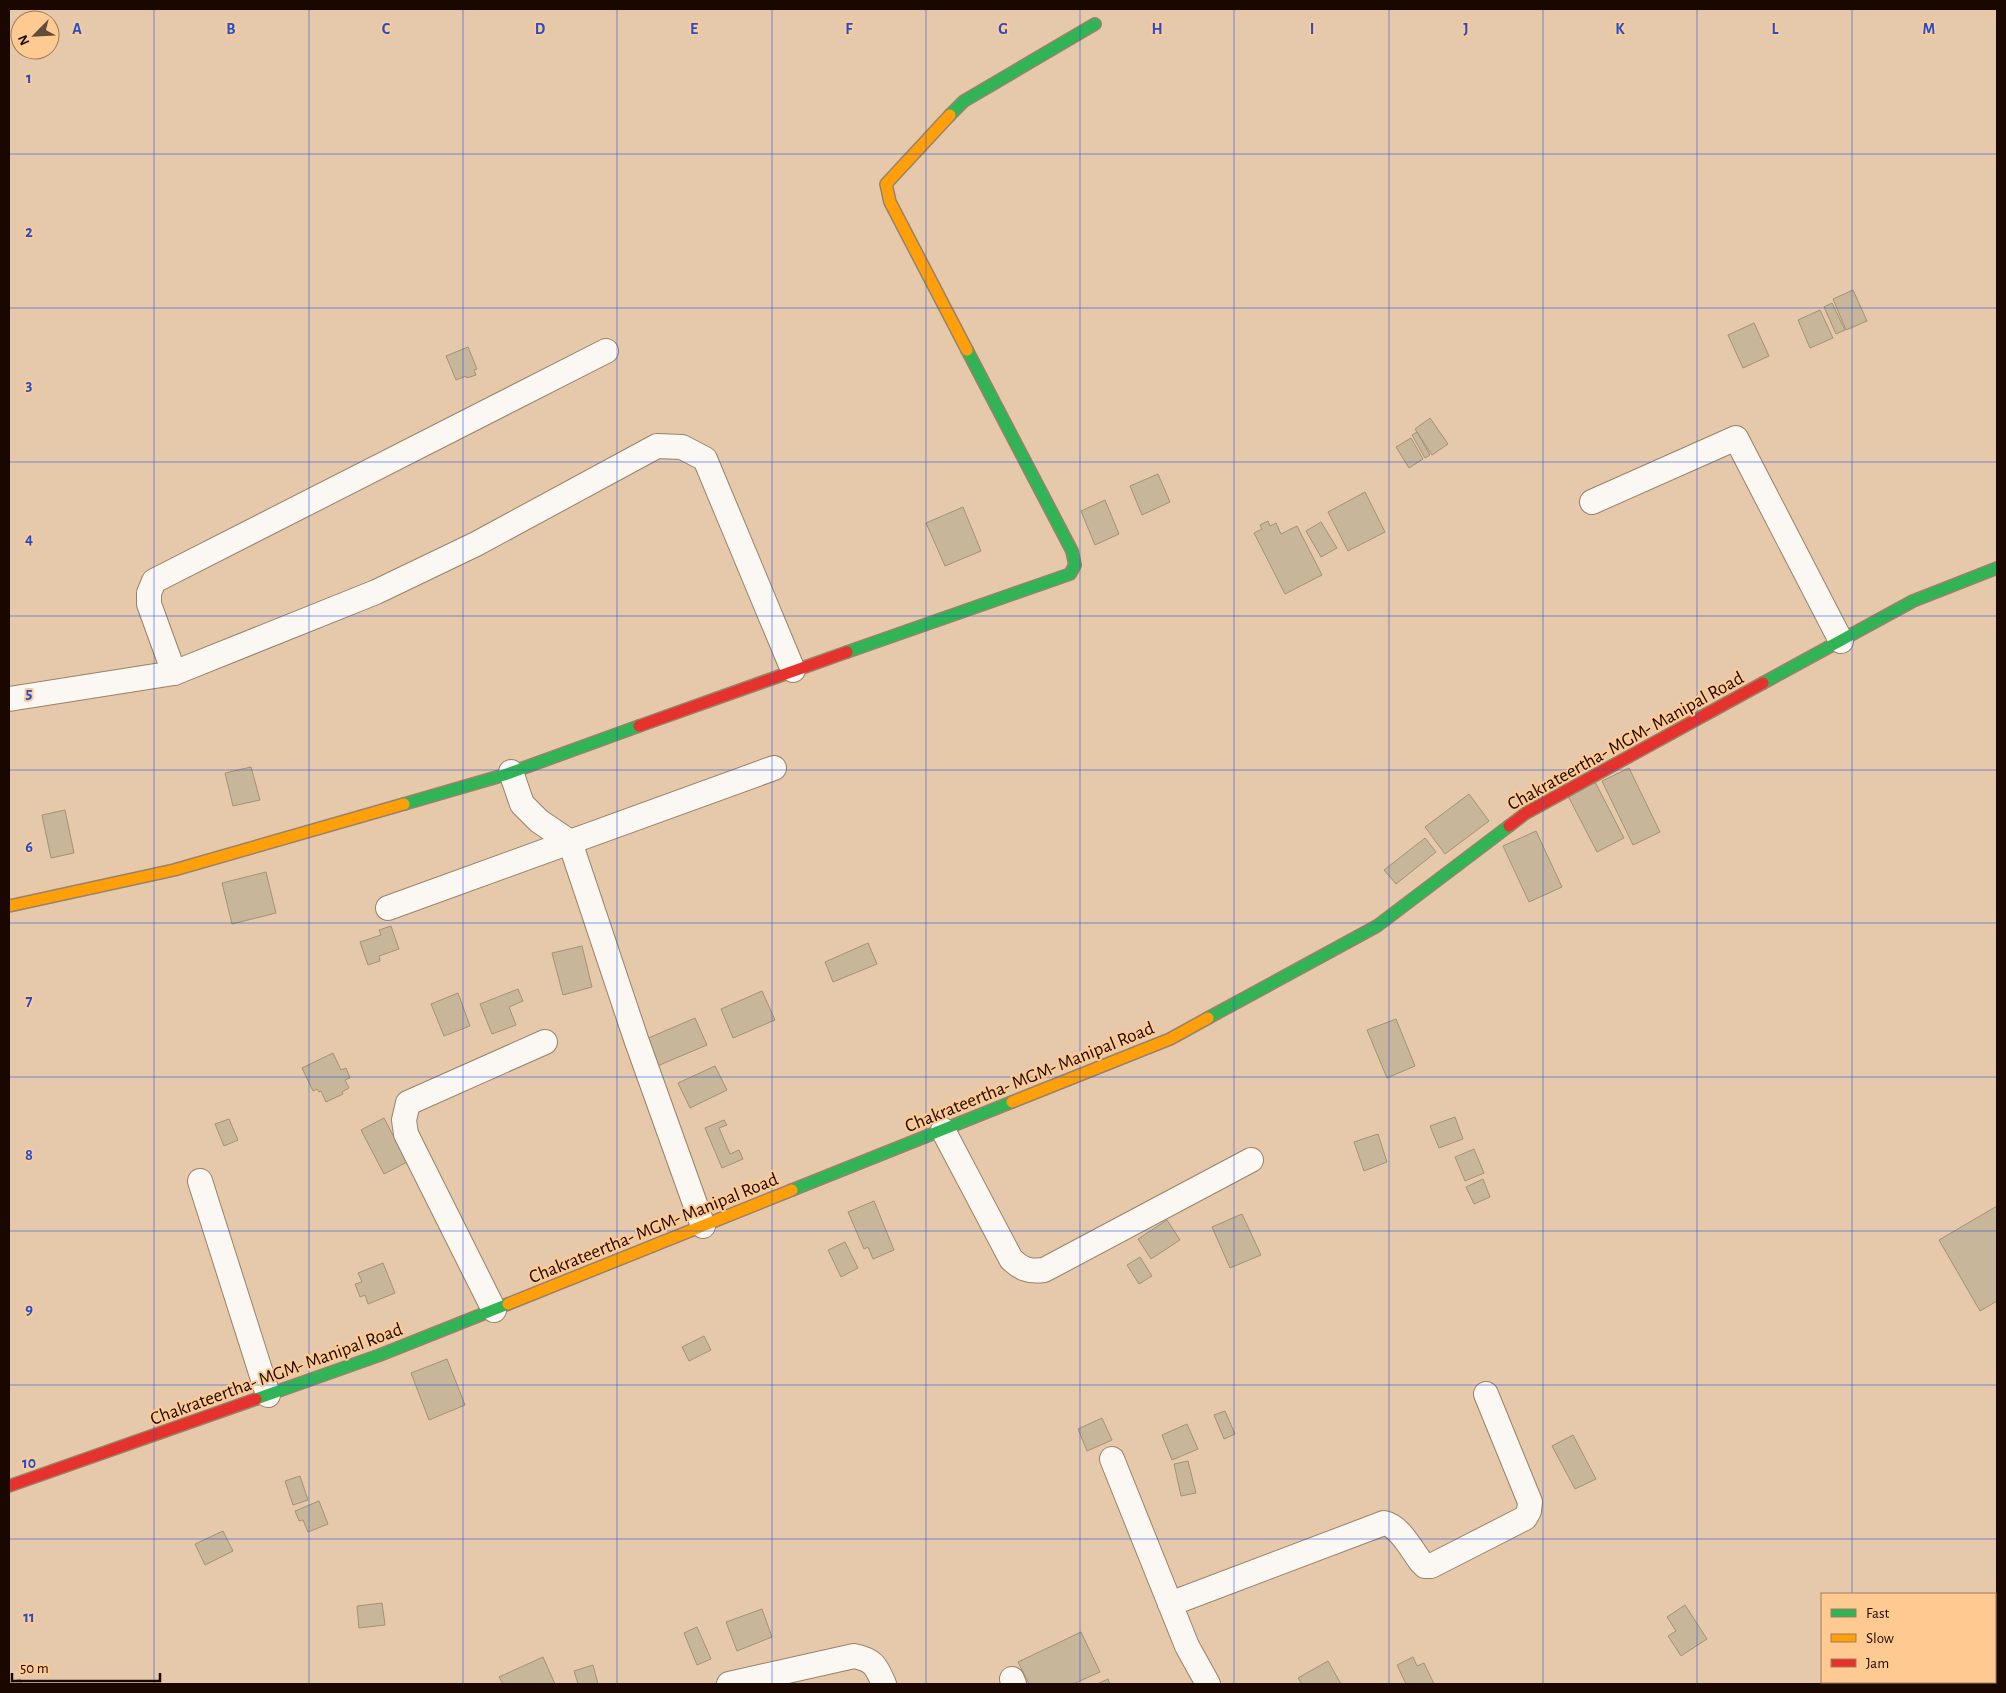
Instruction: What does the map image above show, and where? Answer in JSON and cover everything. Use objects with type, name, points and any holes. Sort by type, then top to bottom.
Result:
[{"type":"street","points":[[9,906],[174,870],[511,772],[792,670],[1070,574],[1075,565],[1072,550],[890,202],[886,184],[900,166],[964,101],[1095,24]]},
{"type":"street","points":[[174,673],[148,604],[149,593],[154,581],[606,351]]},
{"type":"street","points":[[1592,502],[1736,438],[1841,641]]},
{"type":"street","points":[[9,699],[174,673],[376,592],[476,544],[657,446],[682,447],[705,459],[792,670]]},
{"type":"street","name":"Chakrateertha- MGM- Manipal Road","points":[[9,1486],[380,1355],[1179,1034],[1377,926],[1526,813],[1913,601],[1997,568]]},
{"type":"street","points":[[388,908],[774,768]]},
{"type":"street","points":[[511,772],[522,804],[539,821],[570,842],[633,1030],[703,1226]]},
{"type":"street","points":[[494,1310],[406,1134],[404,1120],[408,1103],[545,1042]]},
{"type":"street","points":[[943,1130],[1010,1259],[1020,1268],[1032,1272],[1044,1270],[1251,1160]]},
{"type":"street","points":[[200,1181],[268,1395]]},
{"type":"street","points":[[1170,1604],[1384,1522],[1392,1524],[1421,1562],[1426,1566],[1431,1566],[1525,1518],[1529,1511],[1530,1502],[1486,1394]]},
{"type":"street","points":[[1112,1459],[1170,1604],[1188,1646],[1208,1684]]},
{"type":"street","points":[[729,1684],[854,1656],[869,1659],[877,1669],[884,1684]]},
{"type":"building","points":[[1853,290],[1867,321],[1846,330],[1833,299]]},
{"type":"building","points":[[1832,303],[1845,330],[1836,334],[1824,307]]},
{"type":"building","points":[[1820,310],[1833,338],[1810,348],[1798,320]]},
{"type":"building","points":[[1754,323],[1769,356],[1743,368],[1728,335]]},
{"type":"building","points":[[468,347],[477,369],[474,370],[476,375],[456,380],[446,356]]},
{"type":"building","points":[[1430,418],[1448,444],[1432,455],[1415,429]]},
{"type":"building","points":[[1417,432],[1430,455],[1425,458],[1412,435]]},
{"type":"building","points":[[1411,438],[1423,459],[1409,468],[1396,447]]},
{"type":"building","points":[[1158,474],[1170,502],[1142,515],[1130,486]]},
{"type":"building","points":[[1365,492],[1385,532],[1348,551],[1328,512]]},
{"type":"building","points":[[1105,500],[1119,534],[1095,545],[1081,511]]},
{"type":"building","points":[[963,507],[981,551],[945,566],[926,523]]},
{"type":"building","points":[[1268,521],[1270,526],[1276,523],[1281,534],[1297,526],[1322,575],[1285,594],[1254,533],[1262,529],[1260,525]]},
{"type":"building","points":[[1321,522],[1337,548],[1321,557],[1306,531]]},
{"type":"building","points":[[251,767],[260,800],[233,806],[225,773]]},
{"type":"building","points":[[1629,768],[1660,832],[1633,845],[1602,781]]},
{"type":"building","points":[[1595,782],[1624,838],[1597,852],[1568,796]]},
{"type":"building","points":[[1469,794],[1489,821],[1445,854],[1425,827]]},
{"type":"building","points":[[65,810],[74,853],[51,858],[42,815]]},
{"type":"building","points":[[1536,831],[1562,887],[1529,902],[1503,846]]},
{"type":"building","points":[[1425,838],[1436,852],[1396,884],[1384,870]]},
{"type":"building","points":[[266,872],[276,913],[232,924],[222,883]]},
{"type":"building","points":[[391,926],[399,949],[379,956],[380,961],[368,965],[360,942],[381,935],[379,930]]},
{"type":"building","points":[[868,943],[877,964],[833,982],[825,962]]},
{"type":"building","points":[[582,946],[592,987],[563,995],[552,953]]},
{"type":"building","points":[[518,989],[523,1001],[509,1007],[516,1025],[492,1034],[480,1004]]},
{"type":"building","points":[[762,991],[775,1020],[733,1038],[721,1009]]},
{"type":"building","points":[[458,993],[470,1026],[444,1036],[431,1004]]},
{"type":"building","points":[[695,1018],[707,1045],[655,1067],[644,1040]]},
{"type":"building","points":[[1396,1019],[1415,1066],[1387,1078],[1367,1030]]},
{"type":"building","points":[[333,1053],[341,1070],[346,1068],[350,1078],[345,1080],[349,1088],[342,1092],[343,1094],[326,1102],[321,1091],[319,1092],[317,1089],[313,1091],[302,1068]]},
{"type":"building","points":[[715,1066],[727,1090],[690,1108],[678,1083]]},
{"type":"building","points":[[1455,1117],[1463,1139],[1439,1148],[1430,1126]]},
{"type":"building","points":[[384,1118],[407,1162],[384,1174],[361,1130]]},
{"type":"building","points":[[229,1119],[238,1140],[224,1146],[215,1124]]},
{"type":"building","points":[[724,1120],[727,1125],[719,1128],[730,1154],[739,1150],[743,1159],[722,1168],[705,1128]]},
{"type":"building","points":[[1378,1134],[1387,1162],[1364,1171],[1354,1142]]},
{"type":"building","points":[[1474,1149],[1484,1173],[1465,1181],[1455,1157]]},
{"type":"building","points":[[1483,1179],[1490,1197],[1474,1204],[1466,1187]]},
{"type":"building","points":[[874,1201],[894,1250],[873,1259],[868,1247],[864,1249],[848,1212]]},
{"type":"building","points":[[1997,1206],[1997,1301],[1980,1311],[1939,1240]]},
{"type":"building","points":[[1242,1214],[1261,1255],[1230,1268],[1212,1227]]},
{"type":"building","points":[[1167,1220],[1180,1240],[1151,1259],[1138,1239]]},
{"type":"building","points":[[845,1242],[858,1268],[841,1277],[828,1250]]},
{"type":"building","points":[[1140,1257],[1152,1276],[1139,1284],[1127,1265]]},
{"type":"building","points":[[383,1263],[395,1293],[368,1304],[365,1295],[360,1297],[355,1284],[362,1282],[358,1273]]},
{"type":"building","points":[[704,1336],[711,1350],[689,1361],[682,1347]]},
{"type":"building","points":[[447,1359],[465,1405],[429,1420],[411,1373]]},
{"type":"building","points":[[1225,1411],[1235,1434],[1224,1439],[1214,1415]]},
{"type":"building","points":[[1102,1418],[1112,1440],[1087,1451],[1078,1429]]},
{"type":"building","points":[[1187,1424],[1198,1449],[1172,1460],[1162,1435]]},
{"type":"building","points":[[1573,1435],[1596,1479],[1575,1489],[1552,1446]]},
{"type":"building","points":[[1188,1461],[1196,1493],[1181,1496],[1174,1464]]},
{"type":"building","points":[[300,1476],[308,1500],[293,1505],[285,1481]]},
{"type":"building","points":[[319,1501],[328,1524],[308,1532],[303,1520],[299,1521],[295,1511]]},
{"type":"building","points":[[223,1531],[233,1551],[205,1565],[195,1544]]},
{"type":"building","points":[[382,1603],[385,1625],[359,1628],[357,1606]]},
{"type":"building","points":[[1685,1605],[1707,1639],[1681,1656],[1668,1636],[1676,1631],[1667,1617]]},
{"type":"building","points":[[762,1609],[772,1637],[737,1651],[726,1622]]},
{"type":"building","points":[[697,1627],[711,1659],[697,1665],[684,1633]]},
{"type":"building","points":[[1081,1632],[1100,1672],[1073,1684],[1029,1684],[1018,1662]]},
{"type":"building","points":[[543,1657],[555,1684],[503,1684],[499,1677]]},
{"type":"building","points":[[1413,1657],[1417,1666],[1424,1663],[1434,1684],[1406,1684],[1397,1665]]},
{"type":"building","points":[[1328,1661],[1341,1684],[1302,1684],[1298,1678]]},
{"type":"building","points":[[593,1665],[598,1684],[578,1684],[574,1671]]},
{"type":"building","points":[[20,1679],[22,1684],[9,1684],[9,1683]]},
{"type":"building","points":[[1108,1679],[1110,1684],[1097,1684]]},
{"type":"traffic: fast","points":[[950,115],[964,101],[1095,24]]},
{"type":"traffic: fast","points":[[847,652],[1070,574],[1075,565],[1072,551],[967,350]]},
{"type":"traffic: fast","points":[[1763,683],[1913,601],[1997,568]]},
{"type":"traffic: fast","points":[[404,804],[504,775],[639,726]]},
{"type":"traffic: fast","points":[[1208,1018],[1377,926],[1509,826]]},
{"type":"traffic: fast","points":[[792,1190],[1012,1102]]},
{"type":"traffic: fast","points":[[256,1399],[380,1355],[508,1304]]},
{"type":"traffic: slow","points":[[950,115],[886,184],[890,202],[967,350]]},
{"type":"traffic: slow","points":[[9,906],[174,870],[404,804]]},
{"type":"traffic: slow","points":[[1012,1102],[1170,1039],[1208,1018]]},
{"type":"traffic: slow","points":[[508,1304],[792,1190]]},
{"type":"traffic: jam","points":[[639,726],[847,652]]},
{"type":"traffic: jam","points":[[1509,826],[1526,813],[1763,683]]},
{"type":"traffic: jam","points":[[9,1486],[256,1399]]}]
